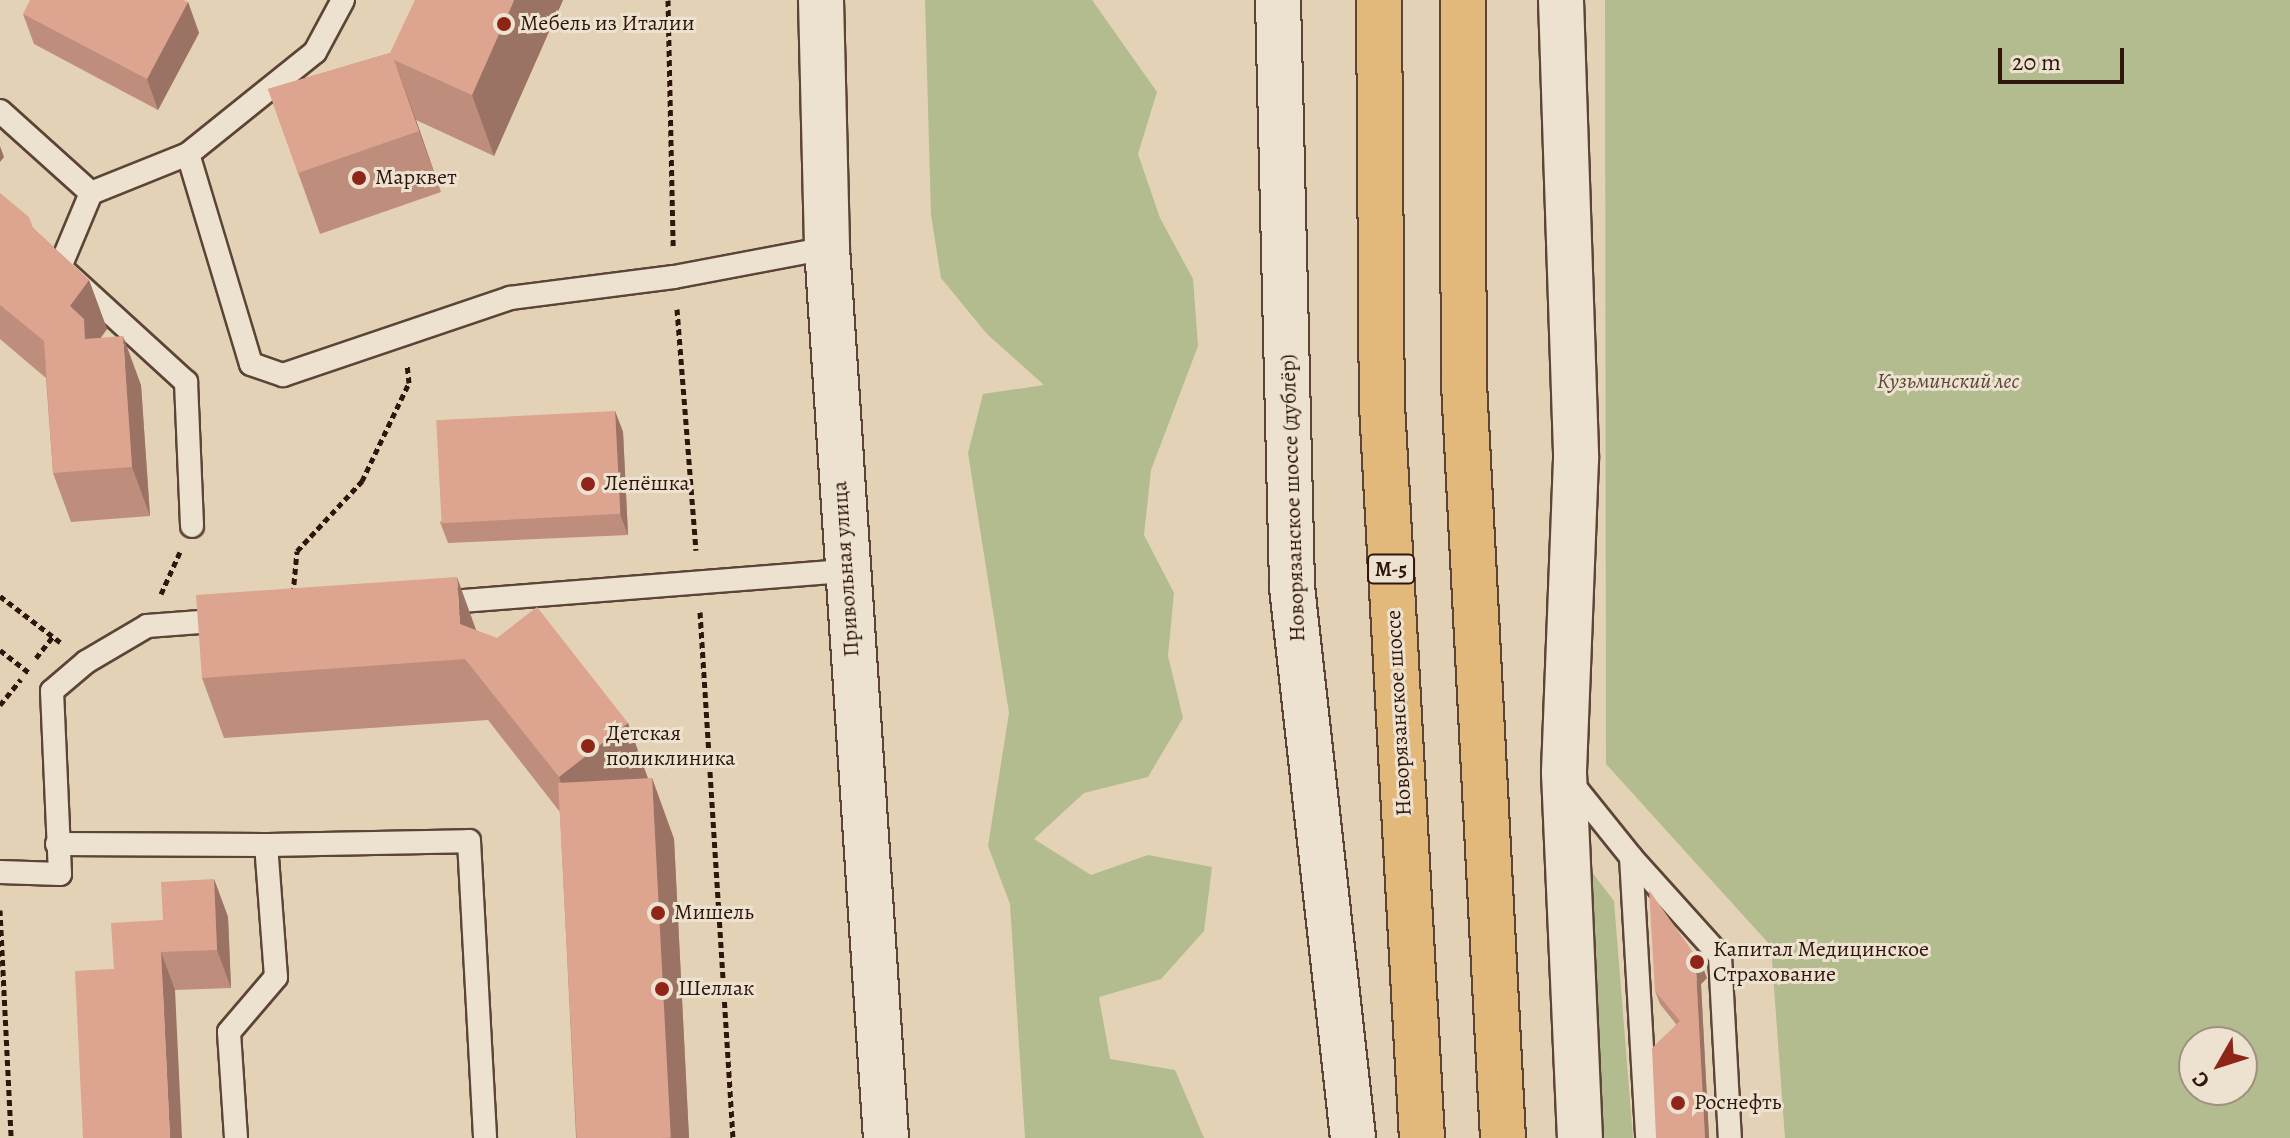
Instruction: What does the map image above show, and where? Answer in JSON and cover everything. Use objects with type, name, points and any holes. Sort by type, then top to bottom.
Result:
[{"type":"highway","name":"Новорязанское шоссе","points":[[1379,0],[1382,405],[1422,1138]]},
{"type":"highway","points":[[1463,0],[1464,384],[1503,1138]]},
{"type":"main road","name":"Привольная улица","points":[[821,0],[827,248],[846,571],[886,1138]]},
{"type":"main road","name":"Новорязанское шоссе (дублёр)","points":[[1278,0],[1292,587],[1353,1138]]},
{"type":"main road","points":[[1561,0],[1576,459],[1564,773],[1580,1138]]},
{"type":"lane","points":[[192,526],[186,382],[60,267],[91,193],[188,154],[315,52],[343,0]]},
{"type":"lane","points":[[0,111],[91,193]]},
{"type":"lane","points":[[188,154],[251,364],[283,375],[510,298],[674,277],[827,248]]},
{"type":"lane","points":[[417,605],[846,571]]},
{"type":"lane","points":[[0,872],[60,874],[52,691],[86,662],[147,626],[291,615]]},
{"type":"lane","points":[[1564,773],[1631,857],[1720,956],[1730,1138]]},
{"type":"lane","points":[[57,844],[266,845],[469,841],[485,1138]]},
{"type":"lane","points":[[236,1138],[229,1032],[276,977],[266,845]]},
{"type":"lane","points":[[1631,857],[1651,1106],[1647,1138]]},
{"type":"lane","points":[[1704,1058],[1724,1040]]},
{"type":"lane","points":[[1707,1112],[1728,1093]]},
{"type":"path","points":[[291,615],[297,551],[362,481],[409,383],[402,334]]},
{"type":"path","points":[[147,626],[192,526]]},
{"type":"path","points":[[0,596],[86,662]]},
{"type":"path","points":[[0,910],[11,1138]]},
{"type":"green space","points":[[925,0],[1092,0],[1157,92],[1138,154],[1160,218],[1193,279],[1198,346],[1151,470],[1144,535],[1174,593],[1168,656],[1183,718],[1148,777],[1084,793],[1034,839],[1091,875],[1148,855],[1212,867],[1204,931],[1161,979],[1099,997],[1110,1059],[1175,1070],[1204,1138],[1025,1138],[1010,904],[988,846],[1009,713],[968,453],[983,394],[1044,385],[987,334],[941,278],[931,215]]},
{"type":"green space","name":"Кузьминский лес","points":[[1605,0],[2290,0],[2290,1138],[1785,1138],[1771,946],[1606,764]]},
{"type":"green space","points":[[1588,867],[1614,901],[1633,1138],[1595,1138]]},
{"type":"building","points":[[30,0],[188,2],[147,79],[23,14]]},
{"type":"building","points":[[415,0],[514,0],[472,95],[394,60],[419,131],[298,173],[268,89],[390,53]]},
{"type":"building","points":[[0,193],[29,217],[33,228],[89,280],[70,306],[84,319],[85,339],[123,336],[132,467],[53,473],[44,341],[0,305]]},
{"type":"building","points":[[615,411],[620,514],[442,523],[436,420]]},
{"type":"building","points":[[457,577],[460,624],[497,638],[537,607],[628,723],[559,777],[465,659],[202,678],[196,595]]},
{"type":"building","points":[[652,778],[671,1138],[577,1138],[558,783]]},
{"type":"building","points":[[214,879],[217,950],[161,952],[170,1138],[83,1138],[75,971],[114,969],[111,923],[163,920],[161,882]]},
{"type":"building","points":[[1649,890],[1702,965],[1696,970],[1705,1138],[1656,1138],[1652,1048],[1680,1021],[1655,991]]},
{"type":"place","name":"Мебель из Италии","points":[[504,24]]},
{"type":"place","name":"Марквет","points":[[359,178]]},
{"type":"place","name":"Лепёшка","points":[[588,484]]},
{"type":"place","name":"Детская поликлиника","points":[[588,746]]},
{"type":"place","name":"Мишель","points":[[658,913]]},
{"type":"place","name":"Капитал Медицинское Страхование","points":[[1697,962]]},
{"type":"place","name":"Шеллак","points":[[662,989]]},
{"type":"place","name":"Роснефть","points":[[1678,1103]]}]
